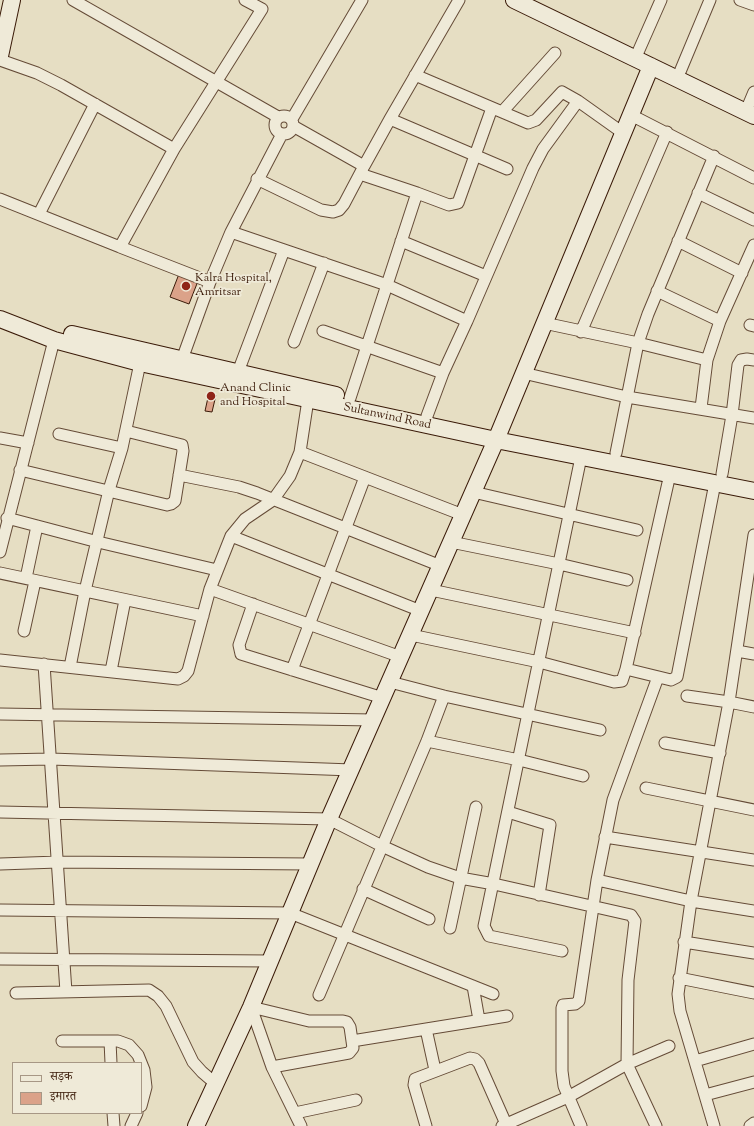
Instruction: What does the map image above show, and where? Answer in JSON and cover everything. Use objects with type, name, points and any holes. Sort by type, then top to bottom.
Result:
[{"type":"main road","points":[[0,56],[12,0]]},
{"type":"main road","points":[[514,0],[750,114]]},
{"type":"main road","points":[[196,1126],[251,1007],[329,819],[352,770],[498,436],[651,66]]},
{"type":"main road","name":"Sultanwind Road","points":[[0,319],[23,326],[54,340],[140,363],[180,365],[238,372],[309,394],[350,398],[427,416],[581,457],[670,474],[719,478]]},
{"type":"main road","name":"Sultanwind Road","points":[[23,326],[54,330],[180,365],[498,436],[616,453],[719,478],[754,491]]},
{"type":"main road","points":[[719,478],[754,480]]},
{"type":"street","points":[[73,0],[216,83],[278,117]]},
{"type":"street","points":[[120,247],[174,149],[265,5],[245,0]]},
{"type":"street","points":[[257,179],[321,210],[333,212],[339,210],[344,204],[390,119],[459,0]]},
{"type":"street","points":[[635,59],[661,0]]},
{"type":"street","points":[[677,79],[710,0]]},
{"type":"street","points":[[740,0],[754,6]]},
{"type":"street","points":[[180,365],[210,282],[231,232],[257,179],[282,134],[289,132],[292,123],[359,1]]},
{"type":"street","points":[[282,134],[276,130],[274,123],[278,117],[286,115],[292,123],[362,170],[449,205],[458,203],[475,156],[497,110],[555,53]]},
{"type":"street","points":[[0,60],[37,73],[174,149]]},
{"type":"street","points":[[415,75],[497,110],[532,123],[559,93],[565,92],[623,134]]},
{"type":"street","points":[[750,114],[754,92]]},
{"type":"street","points":[[427,416],[444,373],[533,168],[543,149],[578,101]]},
{"type":"street","points":[[39,214],[95,104]]},
{"type":"street","points":[[631,115],[714,156],[754,178]]},
{"type":"street","points":[[390,119],[507,169]]},
{"type":"street","points":[[581,332],[667,132]]},
{"type":"street","points":[[616,453],[638,343],[714,156]]},
{"type":"street","points":[[350,398],[417,193]]},
{"type":"street","points":[[698,193],[754,220]]},
{"type":"street","points":[[0,199],[210,282]]},
{"type":"street","points":[[231,232],[387,285],[467,321]]},
{"type":"street","points":[[401,241],[486,276]]},
{"type":"street","points":[[678,242],[742,273]]},
{"type":"street","points":[[701,408],[707,360],[720,321],[754,244]]},
{"type":"street","points":[[238,372],[284,250]]},
{"type":"street","points":[[294,342],[324,263]]},
{"type":"street","points":[[658,291],[720,321]]},
{"type":"street","points":[[544,323],[638,343],[707,360]]},
{"type":"street","points":[[323,331],[367,345],[444,373]]},
{"type":"street","points":[[0,552],[7,518],[54,340]]},
{"type":"street","points":[[626,669],[671,680],[677,676],[732,414],[738,365],[740,360],[754,360]]},
{"type":"street","points":[[70,667],[85,591],[98,542],[109,490],[122,448],[140,363]]},
{"type":"street","points":[[523,373],[627,397],[701,408],[754,418]]},
{"type":"street","points":[[0,660],[178,679],[184,676],[188,670],[210,589],[230,536],[245,519],[273,500],[290,476],[300,452],[309,394]]},
{"type":"street","points":[[20,470],[167,505],[171,504],[175,501],[183,447],[180,443],[126,431]]},
{"type":"street","points":[[59,434],[122,448]]},
{"type":"street","points":[[0,438],[28,443]]},
{"type":"street","points":[[300,452],[463,515]]},
{"type":"street","points":[[562,951],[489,936],[484,926],[494,884],[581,457]]},
{"type":"street","points":[[179,474],[239,488],[346,528],[441,566]]},
{"type":"street","points":[[411,635],[539,662],[618,682],[624,678],[670,474]]},
{"type":"street","points":[[292,670],[365,477]]},
{"type":"street","points":[[473,492],[637,530]]},
{"type":"street","points":[[7,518],[98,542],[217,570]]},
{"type":"street","points":[[24,631],[37,526]]},
{"type":"street","points":[[714,1126],[680,1011],[678,994],[679,978],[691,901],[702,852],[729,702],[754,535]]},
{"type":"street","points":[[230,536],[421,611]]},
{"type":"street","points":[[451,542],[559,564],[627,580]]},
{"type":"street","points":[[0,573],[203,616]]},
{"type":"street","points":[[210,589],[401,657]]},
{"type":"street","points":[[431,590],[635,633]]},
{"type":"street","points":[[111,671],[125,600]]},
{"type":"street","points":[[253,604],[239,645],[241,654],[383,698]]},
{"type":"street","points":[[736,651],[754,654]]},
{"type":"street","points":[[44,664],[62,911],[66,992]]},
{"type":"street","points":[[581,1126],[568,1097],[562,1071],[562,1008],[563,1005],[576,1004],[579,1001],[597,880],[613,800],[658,677]]},
{"type":"street","points":[[390,682],[444,696],[600,730]]},
{"type":"street","points":[[319,995],[444,696]]},
{"type":"street","points":[[687,696],[754,707]]},
{"type":"street","points":[[0,714],[374,720]]},
{"type":"street","points":[[426,741],[519,760],[583,776]]},
{"type":"street","points":[[665,743],[720,753]]},
{"type":"street","points":[[0,760],[51,759],[352,770]]},
{"type":"street","points":[[646,788],[754,810]]},
{"type":"street","points":[[450,928],[476,807]]},
{"type":"street","points":[[0,812],[329,819],[428,867],[460,878],[494,884],[631,915],[635,921],[628,980],[626,1064],[656,1126]]},
{"type":"street","points":[[508,812],[550,825],[539,895]]},
{"type":"street","points":[[605,837],[754,860]]},
{"type":"street","points":[[0,864],[58,862],[311,864]]},
{"type":"street","points":[[597,880],[691,901],[754,911]]},
{"type":"street","points":[[363,889],[429,919]]},
{"type":"street","points":[[0,910],[290,913],[493,994]]},
{"type":"street","points":[[684,942],[754,953]]},
{"type":"street","points":[[0,959],[65,958],[270,960]]},
{"type":"street","points":[[679,978],[754,993]]},
{"type":"street","points":[[473,986],[479,1020]]},
{"type":"street","points":[[16,993],[149,990],[158,996],[166,1006],[194,1062],[202,1072],[216,1084]]},
{"type":"street","points":[[251,1007],[309,1021],[343,1021],[347,1022],[350,1027],[353,1048],[349,1053],[272,1067]]},
{"type":"street","points":[[251,1007],[272,1067],[301,1126]]},
{"type":"street","points":[[352,1041],[507,1016]]},
{"type":"street","points":[[426,1029],[435,1070]]},
{"type":"street","points":[[62,1041],[118,1041],[129,1045],[138,1055],[141,1062]]},
{"type":"street","points":[[110,1041],[111,1062]]},
{"type":"street","points":[[695,1061],[754,1044]]},
{"type":"street","points":[[426,1126],[414,1085],[415,1079],[435,1070],[470,1058],[475,1059],[479,1063],[504,1125],[568,1097],[626,1064],[669,1046]]},
{"type":"street","points":[[142,1065],[146,1086],[142,1102]]},
{"type":"street","points":[[705,1095],[754,1082]]},
{"type":"street","points":[[295,1113],[356,1100]]},
{"type":"street","points":[[113,1114],[114,1126]]},
{"type":"street","points":[[131,1126],[137,1114]]},
{"type":"street","points":[[750,1126],[754,1123]]},
{"type":"building","points":[[179,274],[198,281],[189,304],[170,297]]},
{"type":"building","points":[[209,393],[216,395],[212,412],[205,411]]},
{"type":"place","name":"Kalra Hospital, Amritsar","points":[[186,286]]},
{"type":"place","name":"Anand Clinic and Hospital","points":[[211,396]]}]
